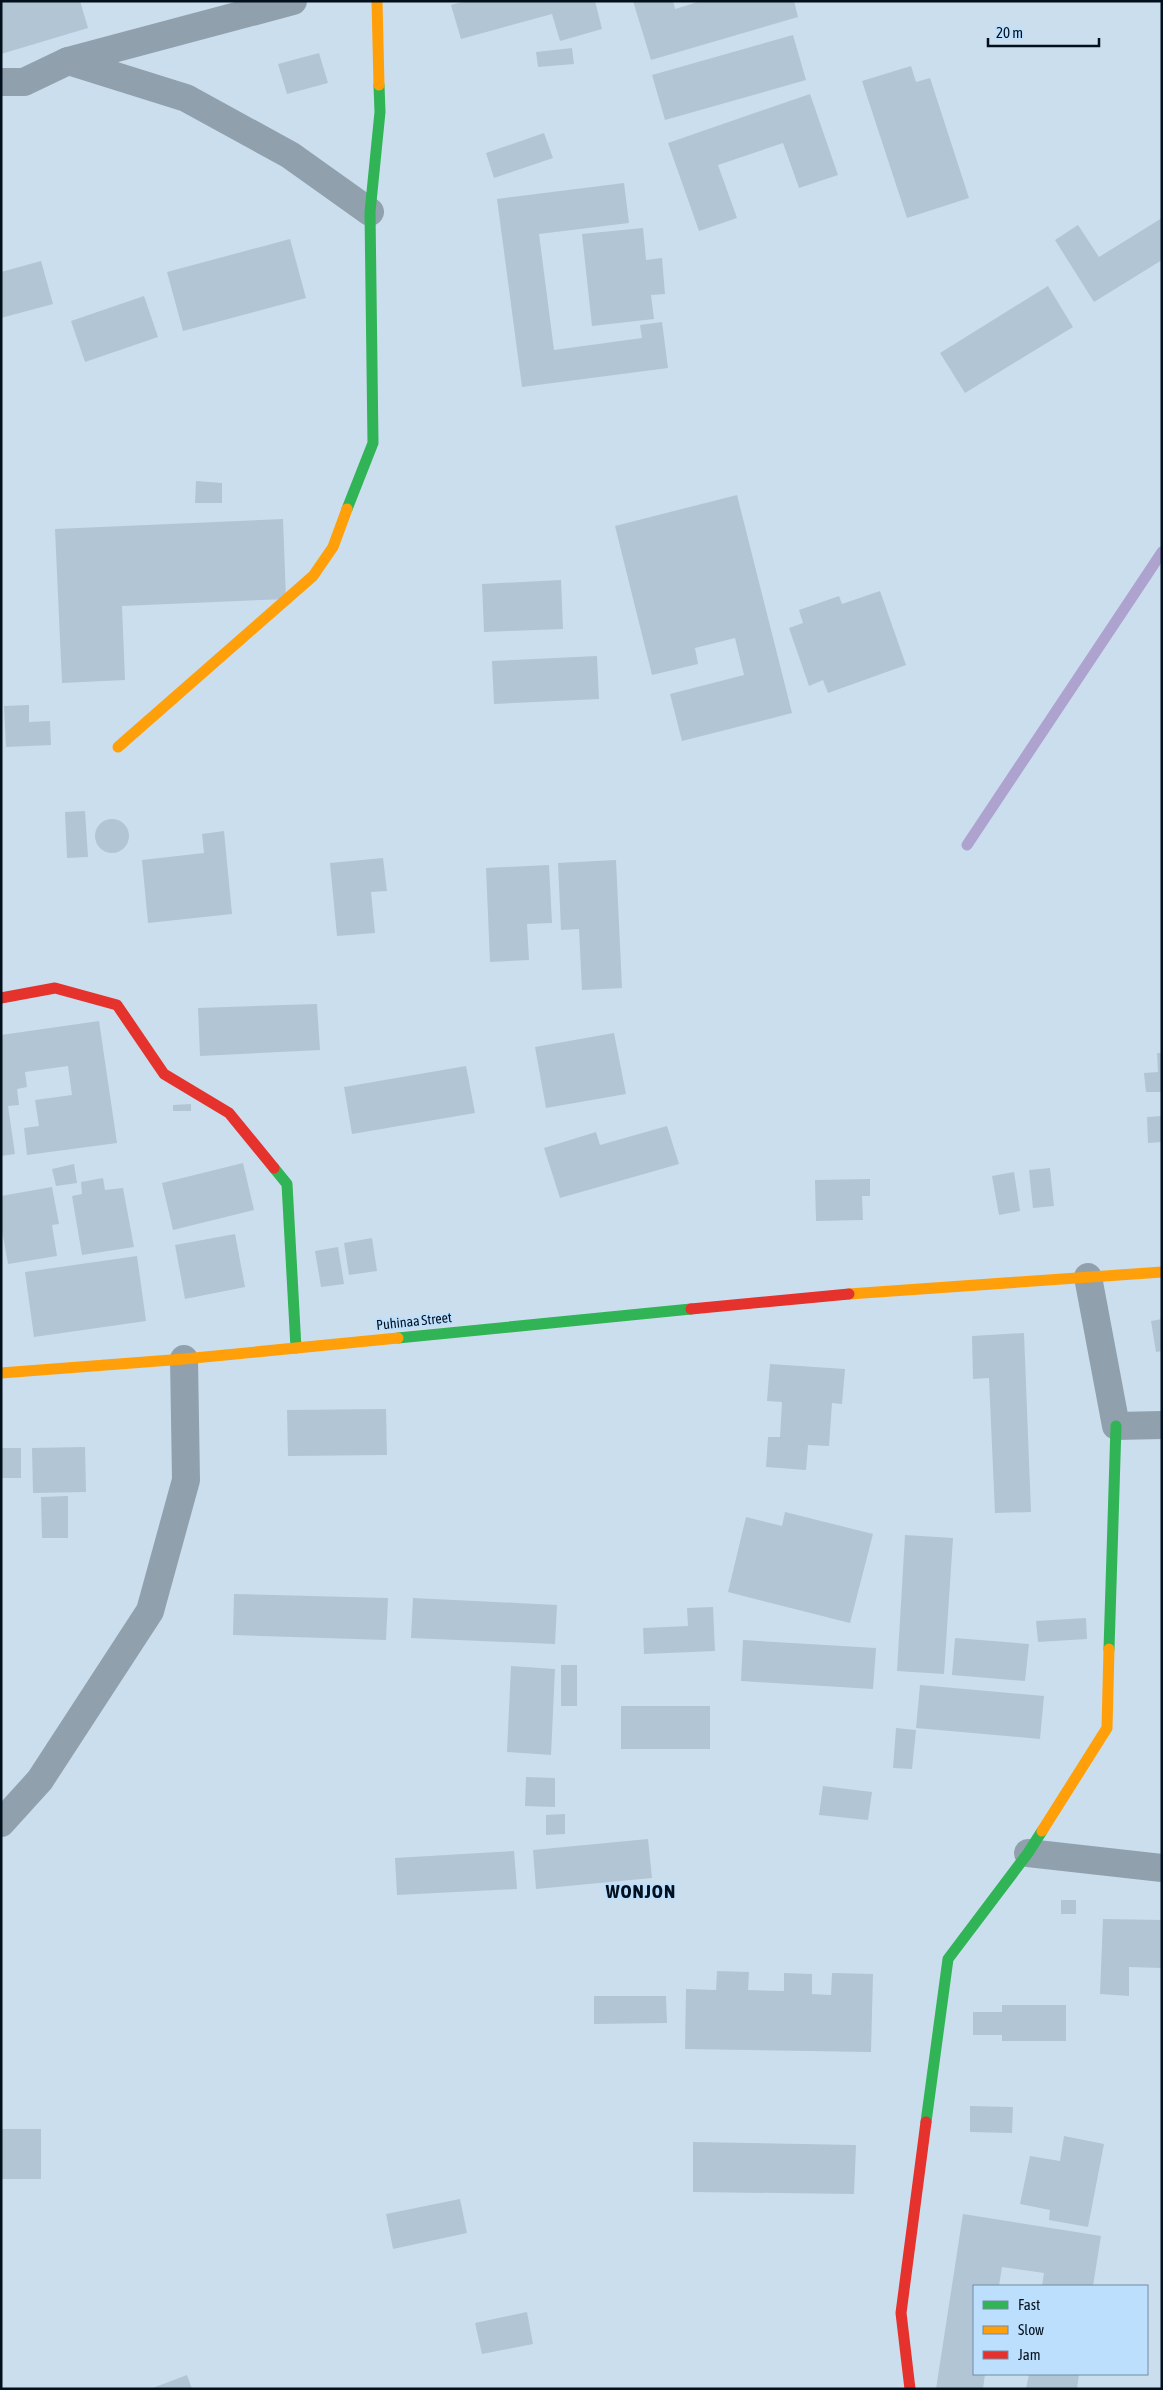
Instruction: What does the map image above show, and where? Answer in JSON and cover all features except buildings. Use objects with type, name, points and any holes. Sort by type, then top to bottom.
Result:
[{"type":"street","points":[[1,82],[24,82],[68,61],[293,1]]},
{"type":"street","points":[[118,747],[313,576],[333,547],[374,442],[370,212],[380,112],[377,1]]},
{"type":"street","points":[[68,61],[186,98],[290,155],[370,212]]},
{"type":"street","points":[[1,998],[55,988],[117,1005],[164,1074],[230,1113],[287,1184],[296,1348]]},
{"type":"street","name":"Puhinaa Street","points":[[1,1373],[184,1359],[830,1295],[1162,1272]]},
{"type":"street","points":[[910,2389],[902,2314],[948,1959],[1028,1854],[1107,1728],[1116,1426],[1088,1277]]},
{"type":"street","points":[[1,1823],[40,1780],[150,1611],[186,1480],[184,1359]]},
{"type":"street","points":[[1116,1426],[1162,1425]]},
{"type":"street","points":[[1028,1854],[1162,1868]]},
{"type":"waterway","points":[[967,845],[1162,552]]},
{"type":"traffic: fast","points":[[347,509],[373,443],[370,212],[380,112],[379,85]]},
{"type":"traffic: fast","points":[[274,1168],[287,1184],[296,1348]]},
{"type":"traffic: fast","points":[[398,1338],[691,1309]]},
{"type":"traffic: fast","points":[[1109,1649],[1116,1426]]},
{"type":"traffic: fast","points":[[926,2122],[948,1959],[1028,1853],[1042,1831]]},
{"type":"traffic: slow","points":[[377,1],[379,85]]},
{"type":"traffic: slow","points":[[118,747],[313,576],[333,547],[347,509]]},
{"type":"traffic: slow","points":[[849,1294],[1162,1272]]},
{"type":"traffic: slow","points":[[1,1373],[184,1359],[398,1338]]},
{"type":"traffic: slow","points":[[1042,1831],[1107,1728],[1109,1649]]},
{"type":"traffic: jam","points":[[1,998],[55,988],[117,1005],[164,1074],[229,1113],[274,1168]]},
{"type":"traffic: jam","points":[[691,1309],[849,1294]]},
{"type":"traffic: jam","points":[[910,2389],[901,2313],[926,2122]]},
{"type":"district","name":"WONJON","points":[[641,1891]]}]
